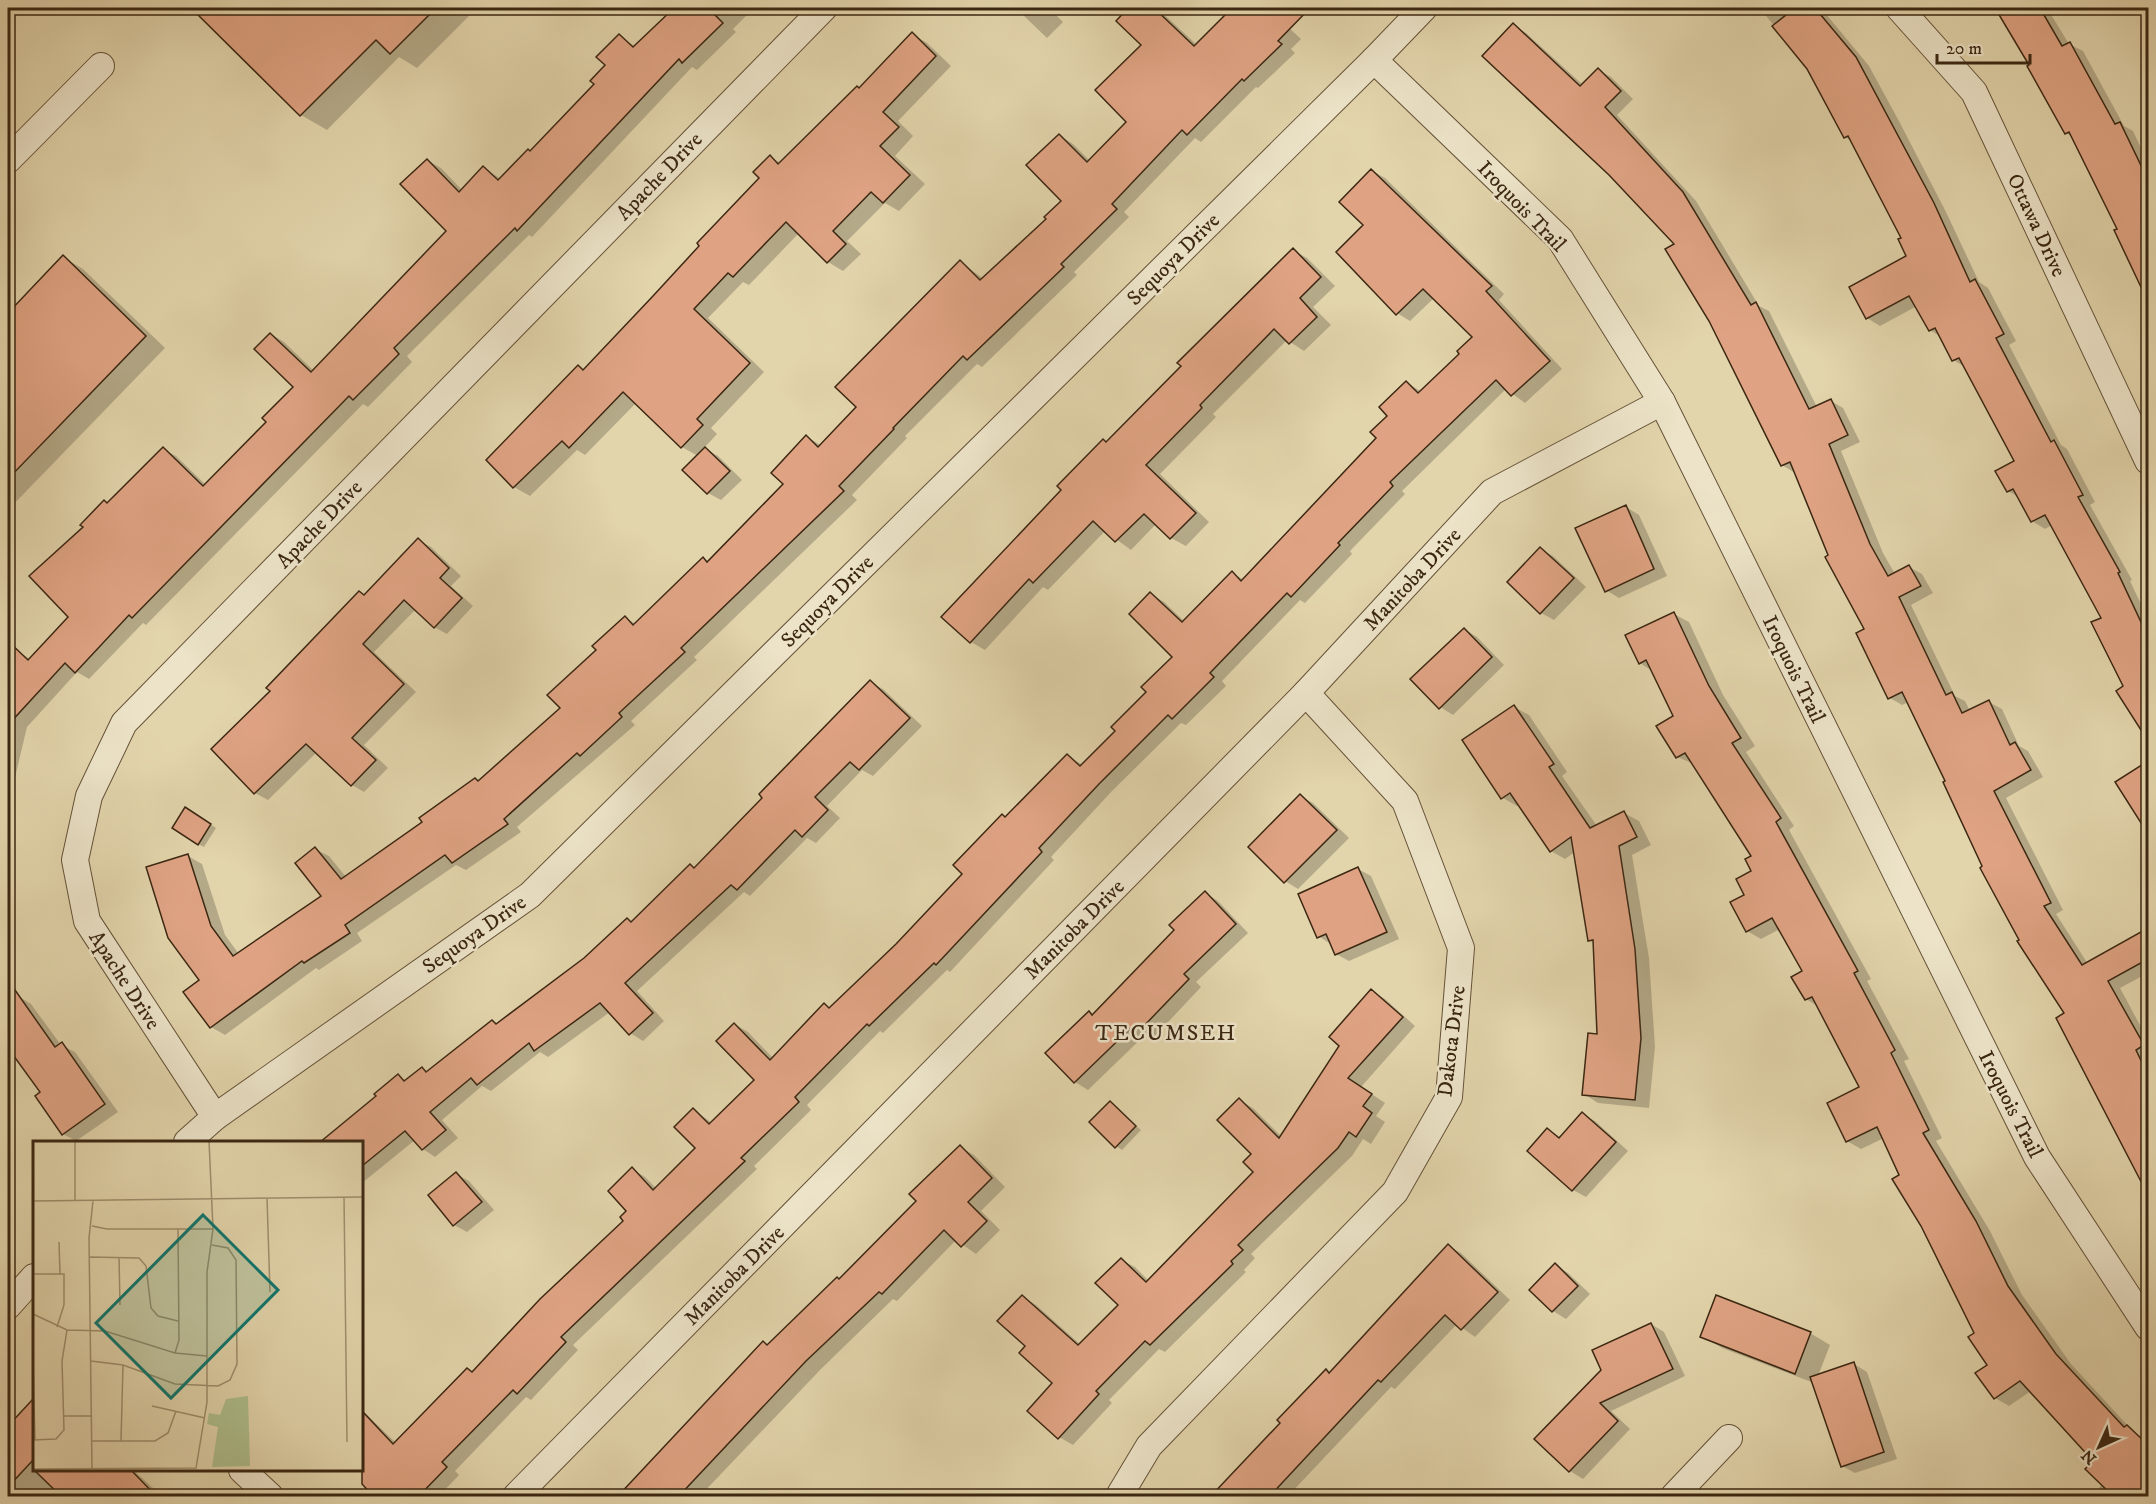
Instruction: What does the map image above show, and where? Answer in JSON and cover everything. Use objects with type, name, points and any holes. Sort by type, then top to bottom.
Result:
[{"type":"street","name":"Apache Drive","points":[[216,1117],[87,921],[75,860],[89,796],[124,723],[824,8]]},
{"type":"street","name":"Sequoya Drive","points":[[189,1141],[216,1117],[531,895],[1424,8]]},
{"type":"street","name":"Ottawa Drive","points":[[1899,8],[1974,92],[2148,461]]},
{"type":"street","name":"Iroquois Trail","points":[[1374,60],[1560,239],[1662,402],[2037,1157],[2148,1327]]},
{"type":"street","points":[[8,160],[101,66]]},
{"type":"street","name":"Manitoba Drive","points":[[516,1497],[1306,693],[1492,492],[1662,402]]},
{"type":"street","name":"Dakota Drive","points":[[1119,1497],[1149,1446],[1395,1192],[1449,1097],[1461,948],[1405,801],[1306,693]]},
{"type":"street","points":[[8,1306],[33,1278]]},
{"type":"street","points":[[1674,1497],[1729,1438]]},
{"type":"street","points":[[243,1471],[270,1497]]},
{"type":"building","points":[[191,8],[436,8],[390,54],[376,40],[300,116]]},
{"type":"building","points":[[674,8],[708,8],[723,23],[682,63],[679,59],[517,231],[515,228],[394,348],[399,354],[353,400],[349,396],[132,618],[129,615],[75,673],[65,663],[8,725],[8,641],[28,660],[68,617],[29,576],[83,527],[80,525],[104,500],[107,503],[163,447],[203,486],[266,422],[262,418],[293,387],[254,349],[270,333],[311,372],[446,231],[400,184],[427,159],[459,192],[483,166],[498,180],[528,149],[530,151],[594,84],[590,81],[605,65],[596,57],[619,34],[633,47]]},
{"type":"building","points":[[1128,8],[1154,8],[1194,46],[1232,8],[1310,8],[1278,41],[1282,44],[1244,81],[1242,79],[1187,135],[1182,130],[1112,204],[1117,209],[1061,264],[1064,267],[967,360],[963,356],[839,486],[844,491],[681,648],[685,652],[619,713],[622,717],[580,756],[577,753],[504,819],[508,824],[452,863],[445,855],[345,925],[350,933],[304,963],[302,961],[210,1028],[183,992],[199,980],[168,938],[146,867],[188,854],[211,926],[233,956],[321,896],[295,863],[315,847],[341,879],[422,822],[419,818],[475,778],[478,781],[560,708],[547,695],[596,650],[592,646],[625,616],[633,625],[703,557],[707,562],[783,484],[771,473],[806,435],[818,447],[856,407],[835,387],[960,260],[980,280],[1046,219],[1044,217],[1061,201],[1026,165],[1059,134],[1087,162],[1126,122],[1095,90],[1141,45],[1116,21]]},
{"type":"building","points":[[1795,8],[1815,8],[1856,57],[1934,203],[1970,282],[1975,279],[2004,334],[1996,338],[2051,442],[2054,440],[2083,495],[2078,497],[2120,572],[2118,573],[2148,637],[2148,741],[2116,691],[2123,686],[2091,622],[2101,618],[2045,515],[2031,522],[2013,489],[2007,492],[1995,471],[2014,461],[1959,358],[1952,361],[1935,328],[1929,331],[1909,296],[1866,319],[1849,287],[1906,256],[1898,239],[1901,238],[1848,136],[1844,138],[1807,69],[1772,26]]},
{"type":"building","points":[[1995,8],[2040,8],[2062,46],[2070,42],[2115,124],[2120,122],[2148,180],[2148,302],[2114,230],[2117,229],[2069,132],[2065,134],[2027,66],[2029,65]]},
{"type":"building","points":[[1513,23],[1580,86],[1598,68],[1621,91],[1605,107],[1683,192],[1751,305],[1756,302],[1809,409],[1831,399],[1848,435],[1829,444],[1870,544],[1888,576],[1909,565],[1921,586],[1899,597],[1946,695],[1952,692],[1962,713],[1989,700],[2010,745],[2015,742],[2031,770],[1994,791],[2051,903],[2044,906],[2082,965],[2148,928],[2148,959],[2108,981],[2144,1045],[2136,1050],[2148,1075],[2148,1195],[2056,1018],[2064,1013],[2017,941],[2019,940],[1980,868],[1982,866],[1943,782],[1945,781],[1902,692],[1888,699],[1856,633],[1864,629],[1825,557],[1828,555],[1790,462],[1781,466],[1709,321],[1665,249],[1674,244],[1609,175],[1482,56]]},
{"type":"building","points":[[912,32],[936,56],[883,112],[899,127],[880,146],[910,175],[883,203],[871,192],[833,231],[846,244],[827,263],[786,222],[733,277],[728,273],[694,309],[750,363],[697,419],[703,425],[681,448],[623,392],[569,448],[562,441],[513,488],[486,460],[578,365],[583,370],[653,296],[699,246],[697,243],[759,178],[753,172],[770,155],[778,164],[857,86],[859,88]]},
{"type":"building","points":[[1371,169],[1492,286],[1486,291],[1550,361],[1511,396],[1496,380],[1390,482],[1393,486],[1338,543],[1340,545],[1291,597],[1287,593],[1210,673],[1214,677],[1172,719],[1168,715],[1099,784],[1039,848],[1042,852],[936,965],[934,963],[869,1026],[867,1024],[795,1097],[799,1102],[741,1158],[745,1161],[561,1337],[566,1342],[517,1394],[513,1390],[442,1462],[447,1467],[418,1497],[374,1497],[362,1484],[363,1412],[393,1444],[467,1368],[472,1372],[540,1299],[623,1221],[620,1217],[626,1211],[608,1191],[632,1167],[653,1190],[695,1148],[674,1127],[693,1108],[709,1124],[754,1080],[716,1041],[734,1023],[770,1060],[824,1003],[829,1008],[896,944],[962,874],[953,865],[1002,814],[1005,817],[1067,754],[1080,766],[1115,731],[1111,727],[1146,692],[1141,687],[1172,657],[1129,614],[1150,592],[1182,622],[1232,571],[1241,581],[1376,438],[1370,432],[1387,416],[1379,407],[1406,381],[1418,393],[1459,354],[1457,351],[1472,337],[1423,289],[1396,315],[1336,252],[1363,225],[1339,202]]},
{"type":"building","points":[[1293,248],[1321,277],[1300,298],[1317,317],[1289,344],[1274,329],[1146,465],[1196,513],[1170,539],[1144,514],[1115,542],[1093,521],[1033,583],[1029,579],[970,643],[941,617],[1061,490],[1057,486],[1103,439],[1106,442],[1181,366],[1177,363]]},
{"type":"building","points":[[63,255],[146,336],[8,479],[8,313]]},
{"type":"building","points":[[705,447],[730,471],[707,494],[682,470]]},
{"type":"building","points":[[1626,505],[1654,569],[1605,592],[1575,528]]},
{"type":"building","points":[[418,538],[449,568],[440,578],[462,598],[434,628],[404,600],[363,644],[404,684],[352,738],[376,760],[351,786],[306,744],[254,794],[211,749],[270,691],[266,688],[359,591],[364,595]]},
{"type":"building","points":[[1540,547],[1574,578],[1540,614],[1507,582]]},
{"type":"building","points":[[1674,612],[1709,686],[1741,738],[1732,743],[1781,818],[1776,822],[1858,971],[1854,973],[1895,1050],[1891,1053],[1929,1130],[1923,1133],[1976,1221],[2008,1286],[2056,1354],[2124,1427],[2127,1425],[2148,1445],[2148,1497],[2114,1497],[2085,1469],[2093,1461],[2020,1381],[1994,1399],[1975,1373],[1987,1365],[1968,1337],[1974,1333],[1921,1226],[1892,1179],[1899,1175],[1877,1127],[1846,1142],[1827,1103],[1859,1087],[1812,997],[1805,1000],[1791,977],[1802,971],[1772,918],[1746,932],[1730,902],[1744,895],[1736,879],[1751,871],[1745,859],[1751,856],[1685,753],[1676,758],[1656,726],[1673,716],[1646,660],[1639,664],[1625,635]]},
{"type":"building","points":[[1464,628],[1492,657],[1439,709],[1410,679]]},
{"type":"building","points":[[870,680],[910,718],[859,770],[850,762],[815,797],[828,810],[802,837],[795,830],[737,890],[731,885],[625,983],[653,1013],[629,1035],[600,1003],[534,1051],[529,1043],[477,1085],[471,1078],[430,1112],[446,1130],[422,1150],[405,1131],[363,1165],[363,1141],[321,1141],[376,1096],[374,1094],[398,1074],[404,1081],[422,1067],[426,1072],[492,1020],[496,1024],[584,958],[627,918],[631,922],[690,864],[694,868],[762,798],[759,794]]},
{"type":"building","points":[[1514,705],[1554,764],[1549,767],[1590,828],[1624,811],[1637,837],[1619,846],[1635,949],[1641,1038],[1635,1100],[1582,1095],[1588,1033],[1597,1034],[1593,940],[1588,941],[1571,837],[1550,852],[1510,793],[1501,799],[1462,740]]},
{"type":"building","points":[[2148,761],[2148,834],[2115,782]]},
{"type":"building","points":[[1300,794],[1337,830],[1284,883],[1248,847]]},
{"type":"building","points":[[185,807],[211,824],[198,845],[172,828]]},
{"type":"building","points":[[1358,867],[1387,932],[1335,955],[1326,934],[1317,938],[1298,894]]},
{"type":"building","points":[[1205,891],[1236,924],[1184,974],[1189,979],[1141,1029],[1135,1024],[1074,1083],[1045,1053],[1089,1011],[1092,1015],[1174,930],[1169,925]]},
{"type":"building","points":[[8,980],[55,1047],[62,1042],[105,1104],[62,1135],[35,1096],[40,1092],[8,1048]]},
{"type":"building","points":[[1371,989],[1403,1017],[1348,1078],[1372,1094],[1363,1106],[1372,1113],[1356,1137],[1349,1132],[1338,1148],[1238,1245],[1243,1250],[1231,1261],[1233,1264],[1150,1345],[1145,1341],[1096,1391],[1099,1394],[1058,1439],[1027,1411],[1052,1383],[1019,1353],[1025,1346],[997,1321],[1022,1295],[1078,1345],[1118,1305],[1095,1283],[1121,1258],[1146,1282],[1253,1172],[1243,1162],[1251,1154],[1217,1120],[1239,1098],[1279,1138],[1339,1046],[1329,1037]]},
{"type":"building","points":[[1110,1101],[1136,1126],[1115,1148],[1089,1122]]},
{"type":"building","points":[[1582,1112],[1616,1142],[1572,1191],[1527,1151],[1547,1128],[1559,1138]]},
{"type":"building","points":[[960,1145],[992,1178],[968,1202],[987,1221],[961,1247],[944,1230],[882,1294],[879,1292],[806,1361],[678,1497],[617,1497],[763,1341],[767,1345],[837,1277],[839,1279],[916,1201],[909,1194]]},
{"type":"building","points":[[456,1172],[482,1202],[453,1226],[428,1195]]},
{"type":"building","points":[[1448,1244],[1498,1292],[1461,1330],[1445,1315],[1381,1382],[1378,1380],[1269,1497],[1210,1497],[1280,1423],[1277,1420],[1326,1369],[1329,1373]]},
{"type":"building","points":[[1555,1263],[1578,1286],[1552,1312],[1529,1290]]},
{"type":"building","points":[[1716,1295],[1811,1332],[1795,1374],[1700,1337]]},
{"type":"building","points":[[1651,1323],[1673,1369],[1600,1403],[1618,1421],[1569,1472],[1534,1439],[1601,1370],[1592,1350]]},
{"type":"building","points":[[1854,1362],[1884,1452],[1841,1467],[1810,1377]]},
{"type":"building","points":[[33,1399],[33,1460],[8,1487],[8,1426]]},
{"type":"building","points":[[35,1471],[132,1471],[157,1497],[62,1497]]},
{"type":"district","name":"TECUMSEH","points":[[1166,1032]]}]
